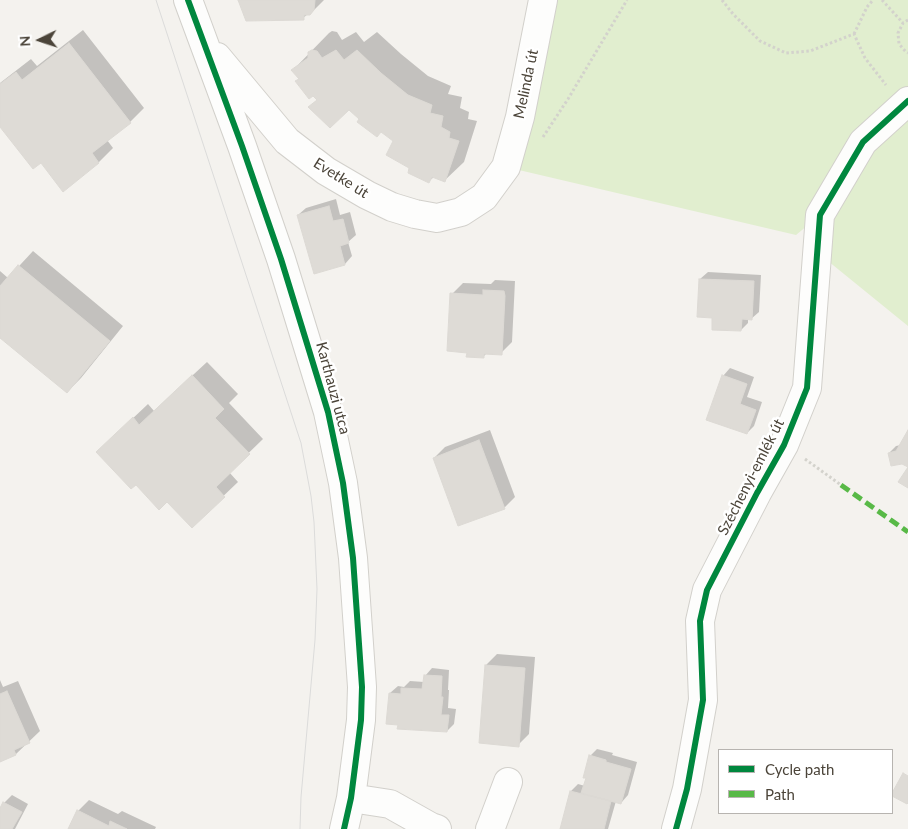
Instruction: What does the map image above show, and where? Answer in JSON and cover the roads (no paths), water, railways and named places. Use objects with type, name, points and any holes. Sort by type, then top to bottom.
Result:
[{"type":"street","name":"Karthauzi utca","points":[[188,0],[281,259],[328,412],[343,483],[353,558],[362,688],[361,720],[351,798],[344,829]]},
{"type":"street","name":"Melinda út","points":[[506,167],[520,116],[543,0]]},
{"type":"street","name":"Evetke út","points":[[205,43],[286,141],[326,171],[392,208],[437,218],[461,212],[484,197],[506,167]]},
{"type":"street","name":"Széchenyi-emlék út","points":[[676,829],[687,789],[703,700],[700,621],[708,590],[757,493],[784,445],[807,388],[820,215],[863,142],[906,103]]},
{"type":"street","points":[[490,829],[508,782]]},
{"type":"street","points":[[351,798],[390,804],[436,829]]},
{"type":"tram line","points":[[156,0],[301,443],[311,496],[317,589],[315,640],[301,797],[300,829]]}]
